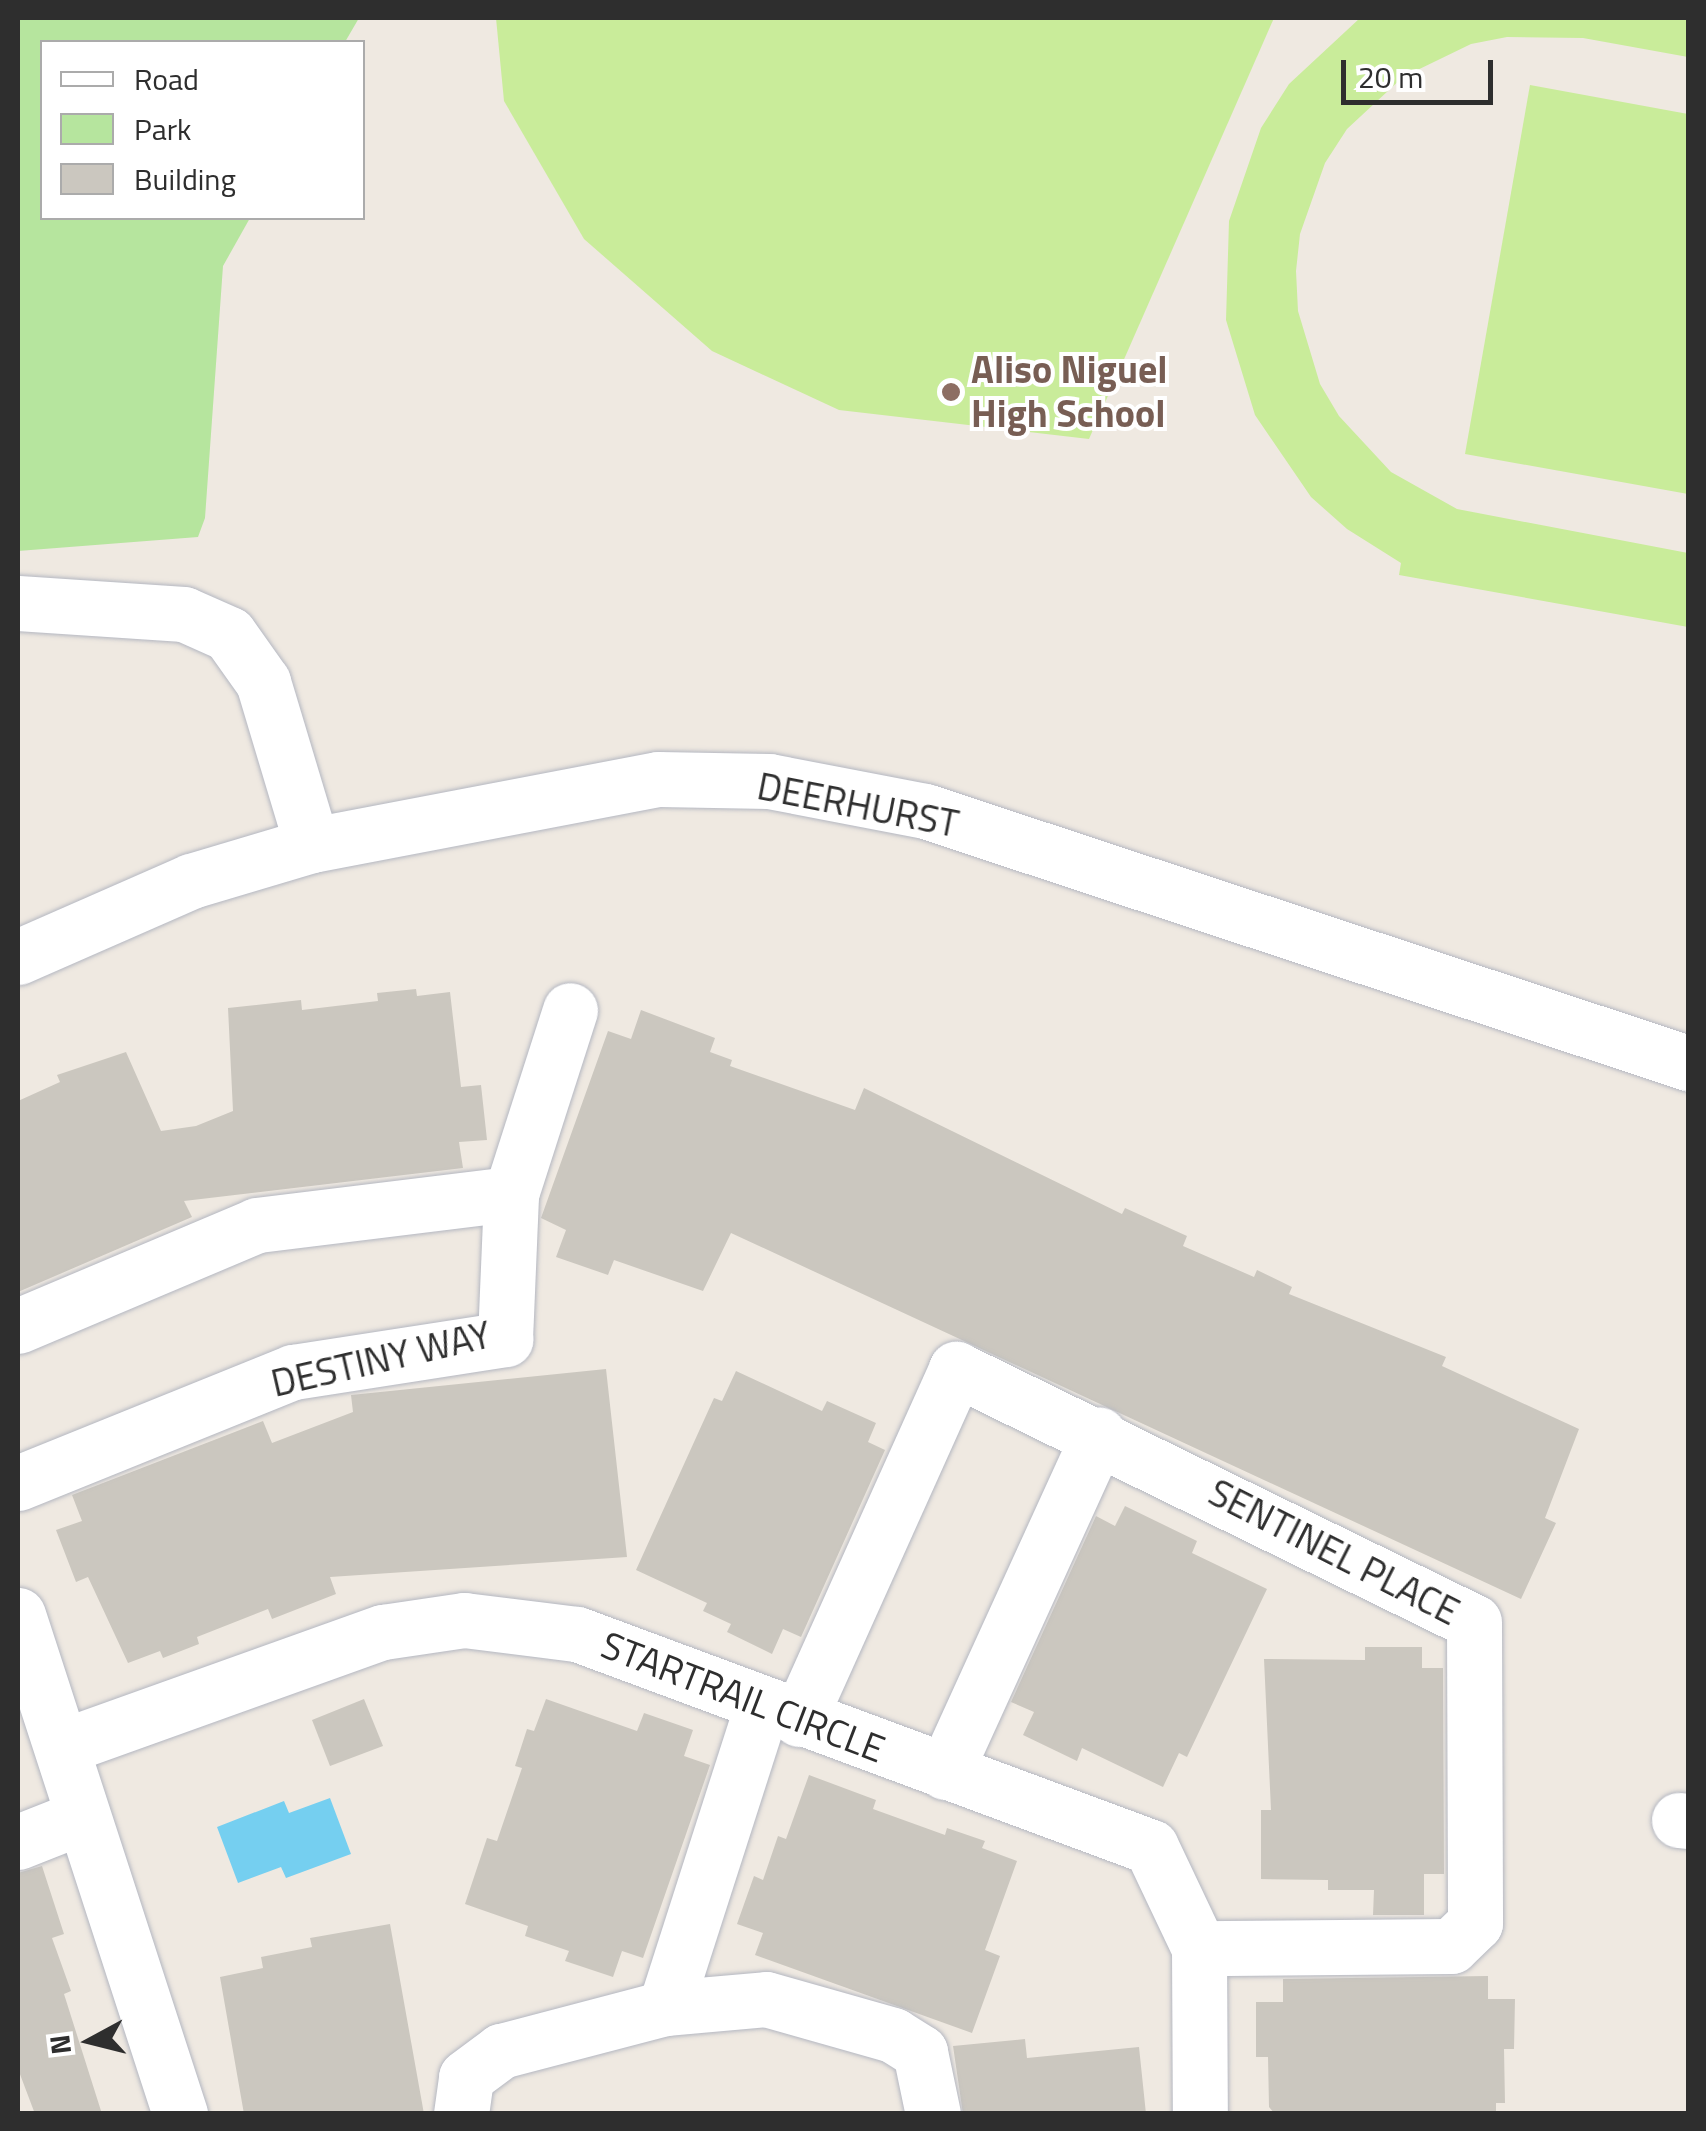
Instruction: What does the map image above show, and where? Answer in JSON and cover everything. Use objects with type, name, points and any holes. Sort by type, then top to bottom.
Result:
[{"type":"street","points":[[18,603],[184,614],[229,634],[263,682],[312,845]]},
{"type":"street","name":"DEERHURST","points":[[18,957],[192,881],[312,845],[658,779],[768,782],[925,812],[1688,1063]]},
{"type":"street","name":"DESTINY WAY","points":[[18,1482],[293,1372],[505,1339],[511,1194],[570,1010]]},
{"type":"street","points":[[18,1326],[257,1225],[511,1194]]},
{"type":"street","name":"SENTINEL PLACE","points":[[781,1712],[956,1370],[1099,1434],[1474,1622],[1475,1923],[1451,1946],[1199,1948]]},
{"type":"street","points":[[945,1772],[1099,1434]]},
{"type":"street","points":[[18,1615],[64,1746],[81,1817],[180,2114]]},
{"type":"street","name":"STARTRAIL CIRCLE","points":[[64,1746],[383,1632],[464,1620],[577,1634],[1151,1847],[1199,1948],[1200,2114]]},
{"type":"street","points":[[664,2008],[781,1712]]},
{"type":"street","points":[[18,1842],[81,1817]]},
{"type":"street","points":[[461,2114],[466,2077],[501,2051],[664,2008],[766,1998],[893,2035],[920,2052],[932,2114]]},
{"type":"green space","points":[[18,18],[359,18],[346,40],[40,40],[40,220],[249,220],[223,266],[205,518],[198,537],[18,551]]},
{"type":"green space","points":[[496,18],[1274,18],[1089,439],[839,410],[712,351],[584,239],[504,101]]},
{"type":"green space","points":[[1360,18],[1688,18],[1688,57],[1583,38],[1507,37],[1471,44],[1403,77],[1347,129],[1325,163],[1300,234],[1296,271],[1298,311],[1320,384],[1339,416],[1391,472],[1457,509],[1688,553],[1688,627],[1399,575],[1401,563],[1347,529],[1311,497],[1255,415],[1226,320],[1229,221],[1261,128],[1289,84]]},
{"type":"green space","points":[[1530,85],[1688,114],[1688,494],[1465,454]]},
{"type":"water","points":[[330,1798],[351,1854],[286,1878],[281,1867],[238,1883],[217,1827],[284,1801],[289,1813]]},
{"type":"building","points":[[416,989],[417,996],[450,992],[461,1087],[481,1085],[487,1140],[459,1142],[463,1168],[184,1201],[192,1217],[18,1292],[18,1101],[60,1082],[57,1075],[126,1052],[161,1131],[196,1126],[233,1111],[228,1008],[301,1000],[302,1010],[378,1001],[377,993]]},
{"type":"building","points":[[641,1010],[715,1038],[710,1052],[732,1060],[730,1066],[855,1110],[864,1088],[1122,1214],[1125,1208],[1187,1236],[1183,1246],[1254,1277],[1257,1270],[1292,1287],[1289,1294],[1446,1357],[1442,1366],[1579,1429],[1545,1518],[1556,1523],[1521,1599],[731,1233],[703,1291],[614,1260],[608,1275],[556,1257],[566,1230],[541,1218],[608,1031],[631,1039]]},
{"type":"building","points":[[606,1369],[627,1557],[330,1577],[336,1594],[272,1619],[268,1609],[197,1637],[199,1644],[163,1658],[160,1651],[128,1663],[88,1577],[76,1582],[56,1530],[82,1521],[72,1495],[263,1421],[272,1443],[353,1412],[351,1395]]},
{"type":"building","points":[[736,1371],[822,1411],[827,1401],[876,1423],[868,1442],[885,1450],[801,1637],[783,1629],[772,1654],[727,1632],[731,1624],[703,1611],[707,1603],[636,1570],[714,1398],[722,1401]]},
{"type":"building","points":[[1125,1506],[1197,1541],[1192,1553],[1267,1589],[1187,1757],[1179,1753],[1163,1787],[1082,1748],[1077,1761],[1023,1735],[1034,1712],[1011,1702],[1096,1516],[1115,1526]]},
{"type":"building","points":[[1365,1647],[1422,1647],[1422,1668],[1443,1668],[1444,1874],[1424,1874],[1424,1915],[1373,1915],[1374,1890],[1328,1890],[1328,1880],[1261,1879],[1261,1810],[1271,1810],[1264,1659],[1365,1660]]},
{"type":"building","points":[[364,1699],[383,1746],[330,1766],[312,1720]]},
{"type":"building","points":[[546,1699],[637,1731],[644,1713],[693,1730],[684,1756],[710,1765],[643,1958],[622,1951],[613,1977],[565,1961],[569,1951],[525,1936],[528,1926],[465,1904],[487,1838],[497,1841],[522,1768],[515,1766],[527,1729],[534,1731]]},
{"type":"building","points":[[809,1775],[876,1800],[873,1809],[945,1835],[947,1828],[985,1841],[982,1848],[1017,1861],[985,1950],[1000,1956],[972,2033],[755,1955],[763,1933],[737,1924],[754,1876],[763,1880],[778,1836],[786,1839]]},
{"type":"building","points":[[42,1866],[64,1934],[52,1938],[71,1991],[64,1994],[102,2114],[35,2114],[18,2069],[18,1873]]},
{"type":"building","points":[[390,1924],[424,2114],[244,2114],[220,1977],[263,1968],[261,1957],[312,1947],[310,1938]]},
{"type":"building","points":[[1488,1976],[1488,1999],[1515,1999],[1514,2049],[1504,2049],[1505,2103],[1496,2103],[1496,2114],[1275,2114],[1269,2107],[1268,2057],[1256,2057],[1256,2002],[1283,2002],[1283,1979]]},
{"type":"building","points":[[1025,2039],[1027,2058],[1139,2047],[1146,2114],[963,2114],[953,2046]]},
{"type":"place","name":"Aliso Niguel High School","points":[[951,392]]}]
